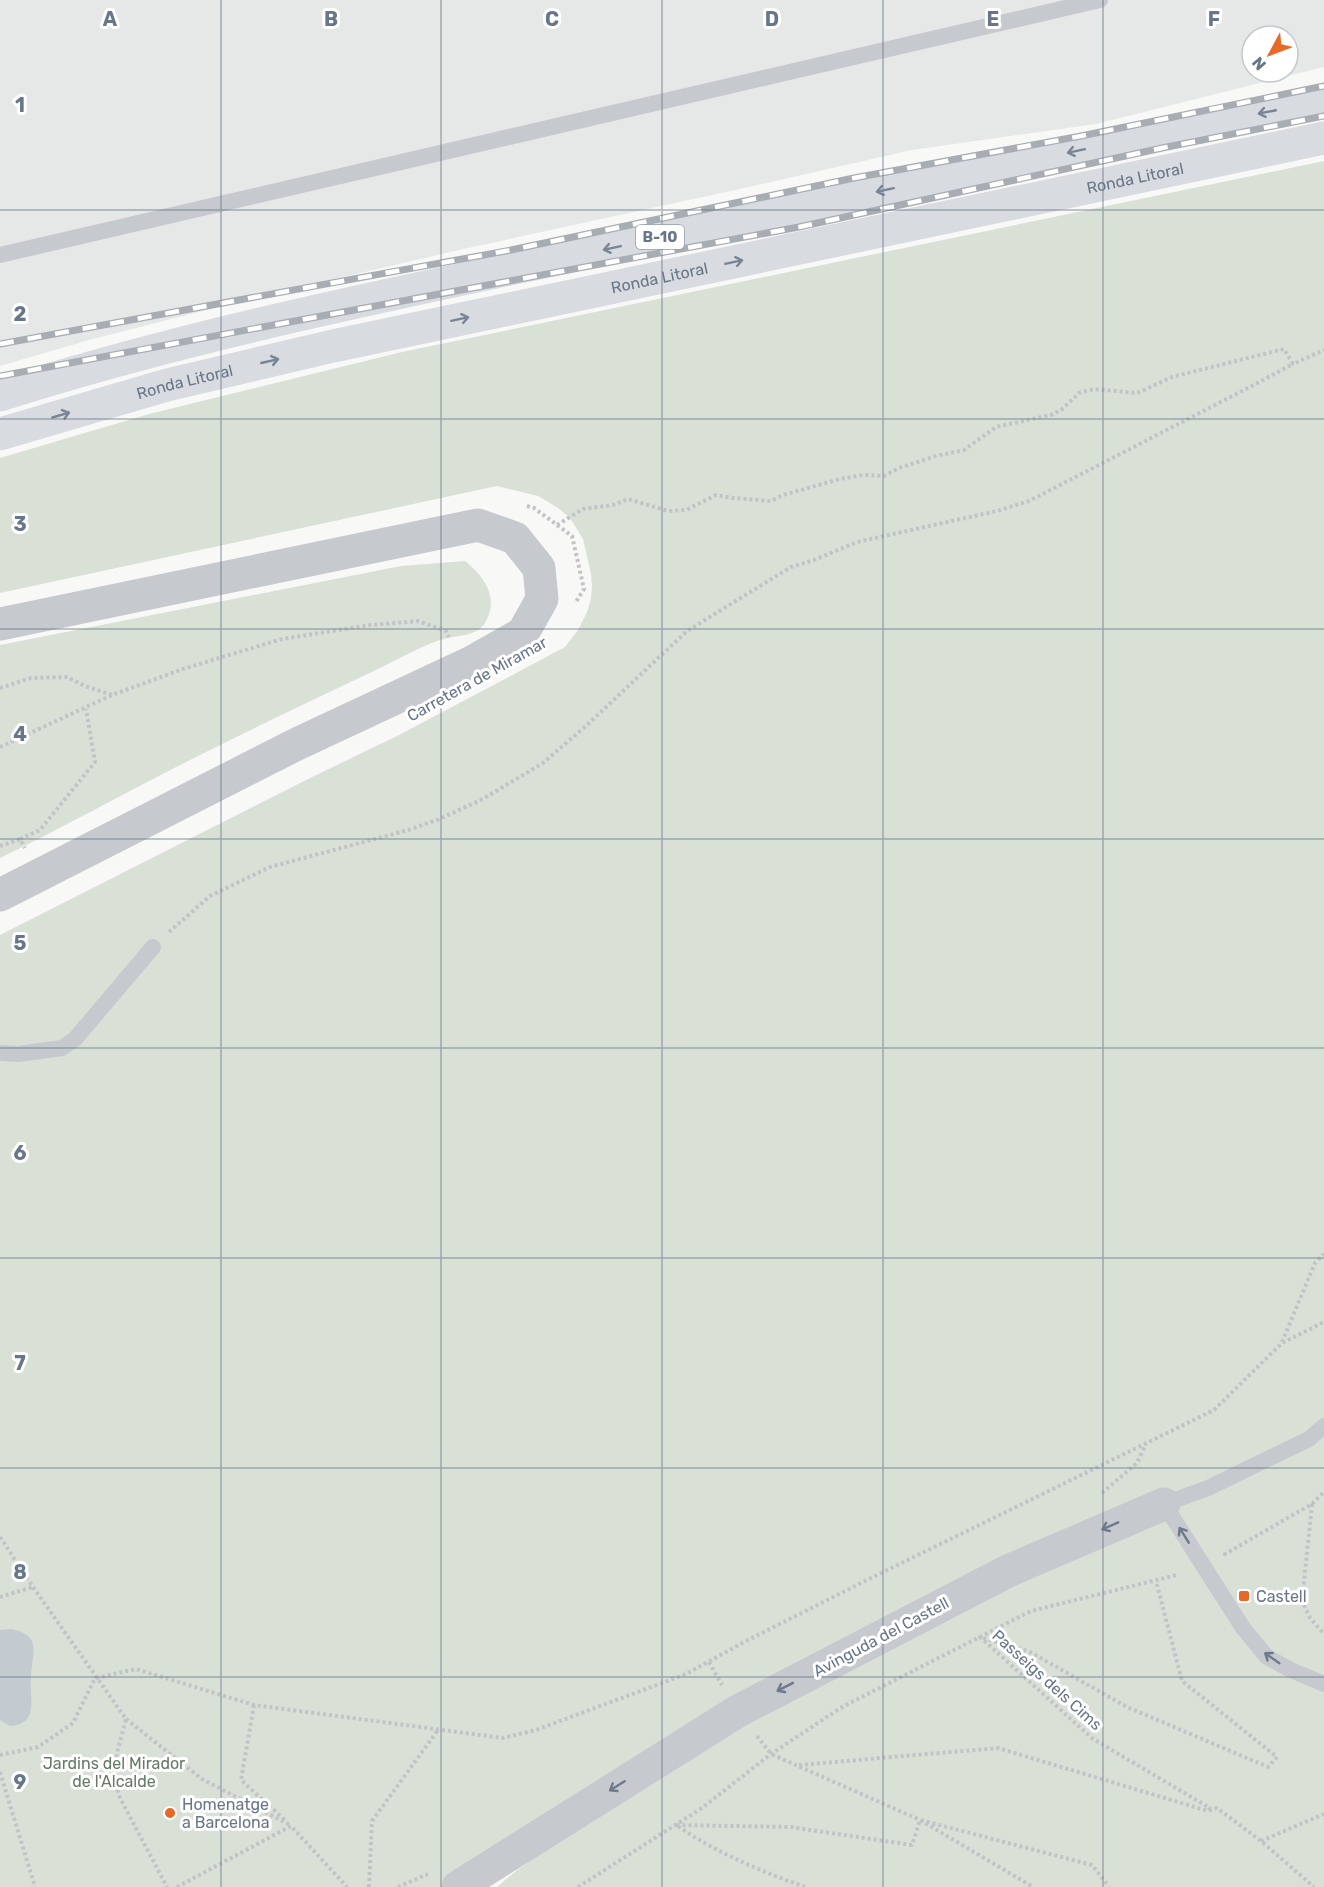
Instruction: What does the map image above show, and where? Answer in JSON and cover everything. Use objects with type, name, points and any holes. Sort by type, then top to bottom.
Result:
[{"type":"highway","name":"B-10","points":[[0,395],[105,364],[273,321],[639,242],[1324,100]]},
{"type":"highway","name":"Ronda Litoral","points":[[0,434],[167,385],[333,346],[1324,138]]},
{"type":"street","name":"Carretera de Miramar","points":[[0,624],[478,525],[514,538],[539,568],[542,599],[523,633],[470,663],[297,744],[0,895]]},
{"type":"street","name":"Avinguda del Castell","points":[[458,1887],[738,1711],[1008,1570],[1164,1504]]},
{"type":"lane","points":[[0,255],[1100,0]]},
{"type":"lane","points":[[0,1053],[18,1054],[62,1048],[75,1039],[153,947]]},
{"type":"lane","name":"Avinguda del Castell","points":[[1164,1504],[1218,1483],[1309,1439],[1324,1426]]},
{"type":"lane","points":[[1164,1504],[1243,1628],[1267,1657],[1324,1684]]},
{"type":"path","points":[[557,525],[583,508],[613,506],[628,500],[668,512],[686,510],[716,495],[771,501],[783,495],[840,479],[863,475],[884,476],[899,468],[964,450],[996,427],[1051,415],[1062,410],[1079,393],[1094,389],[1137,393],[1172,377],[1284,350],[1293,364]]},
{"type":"path","points":[[153,947],[200,903],[270,867],[405,831],[437,820],[483,799],[543,764],[687,631],[790,567],[814,560],[857,542],[997,511],[1029,501],[1324,350]]},
{"type":"path","points":[[524,506],[534,508],[572,536],[584,589],[573,607]]},
{"type":"path","points":[[0,747],[112,695],[183,669],[282,639],[370,625],[418,621],[446,631],[451,641]]},
{"type":"path","points":[[0,688],[31,678],[67,677],[112,695]]},
{"type":"path","points":[[0,846],[40,830],[95,762],[86,709]]},
{"type":"path","points":[[20,839],[27,854]]},
{"type":"path","points":[[1282,1343],[1315,1263],[1324,1254]]},
{"type":"path","points":[[96,1678],[136,1669],[254,1705],[503,1738],[536,1730],[665,1683],[871,1578],[1214,1410],[1282,1343],[1324,1322]]},
{"type":"path","points":[[1225,1554],[1312,1504],[1324,1492]]},
{"type":"path","points":[[1312,1504],[1302,1601],[1310,1618],[1324,1634]]},
{"type":"path","points":[[0,1537],[126,1719],[202,1779],[291,1826]]},
{"type":"path","points":[[578,1887],[702,1808],[771,1754],[842,1707],[1031,1611],[1177,1575]]},
{"type":"path","name":"Passeigs dels Cims","points":[[980,1637],[1030,1652],[1127,1707],[1268,1767],[1277,1757],[1182,1681],[1156,1581]]},
{"type":"path","points":[[0,1597],[33,1587]]},
{"type":"path","name":"Passeigs dels Cims","points":[[980,1637],[1093,1739],[1189,1794],[1210,1808],[1208,1811]]},
{"type":"path","points":[[709,1662],[724,1690]]},
{"type":"path","points":[[0,1755],[38,1748],[73,1723],[96,1678]]},
{"type":"path","points":[[254,1705],[241,1780],[291,1826],[346,1887]]},
{"type":"path","points":[[126,1719],[117,1753],[114,1778],[120,1798],[167,1887]]},
{"type":"path","points":[[369,1887],[372,1821],[438,1730]]},
{"type":"path","points":[[753,1732],[771,1754],[920,1820],[1033,1887]]},
{"type":"path","points":[[799,1765],[998,1748],[1208,1811],[1217,1808],[1261,1841],[1314,1887]]},
{"type":"path","points":[[0,1772],[35,1887]]},
{"type":"path","points":[[1261,1841],[1324,1814]]},
{"type":"path","points":[[676,1825],[790,1827],[912,1845],[920,1820]]},
{"type":"path","points":[[920,1820],[1092,1865],[1109,1887]]},
{"type":"path","points":[[676,1825],[699,1841],[779,1878],[805,1887]]},
{"type":"path","points":[[177,1887],[291,1826]]},
{"type":"shaded area","points":[[0,0],[1324,0],[1324,67],[1300,73],[1300,24],[1240,24],[1240,84],[1256,84],[1096,124],[912,150],[459,250],[266,295],[89,340],[0,366]]},
{"type":"shaded area","points":[[11,1629],[28,1636],[32,1641],[34,1653],[31,1709],[26,1720],[10,1726],[0,1720],[0,1630]]},
{"type":"green space","name":"Jardins del Mirador de l'Alcalde","points":[[1324,161],[1324,1887],[497,1887],[727,1719],[458,1887],[0,1887],[0,935],[399,735],[565,647],[578,630],[587,612],[592,586],[583,539],[570,518],[538,496],[497,486],[0,593],[0,458],[149,414],[402,352]]},
{"type":"green space","points":[[465,561],[484,581],[490,596],[489,614],[485,623],[477,631],[436,641],[420,648],[202,754],[0,858],[0,645],[401,566]]},
{"type":"railway","points":[[0,344],[511,250],[854,178],[1081,136],[1324,86]]},
{"type":"railway","points":[[0,376],[799,227],[1162,148],[1324,116]]},
{"type":"place","name":"Castell","points":[[1244,1596]]},
{"type":"place","name":"Homenatge a Barcelona","points":[[170,1813]]}]
